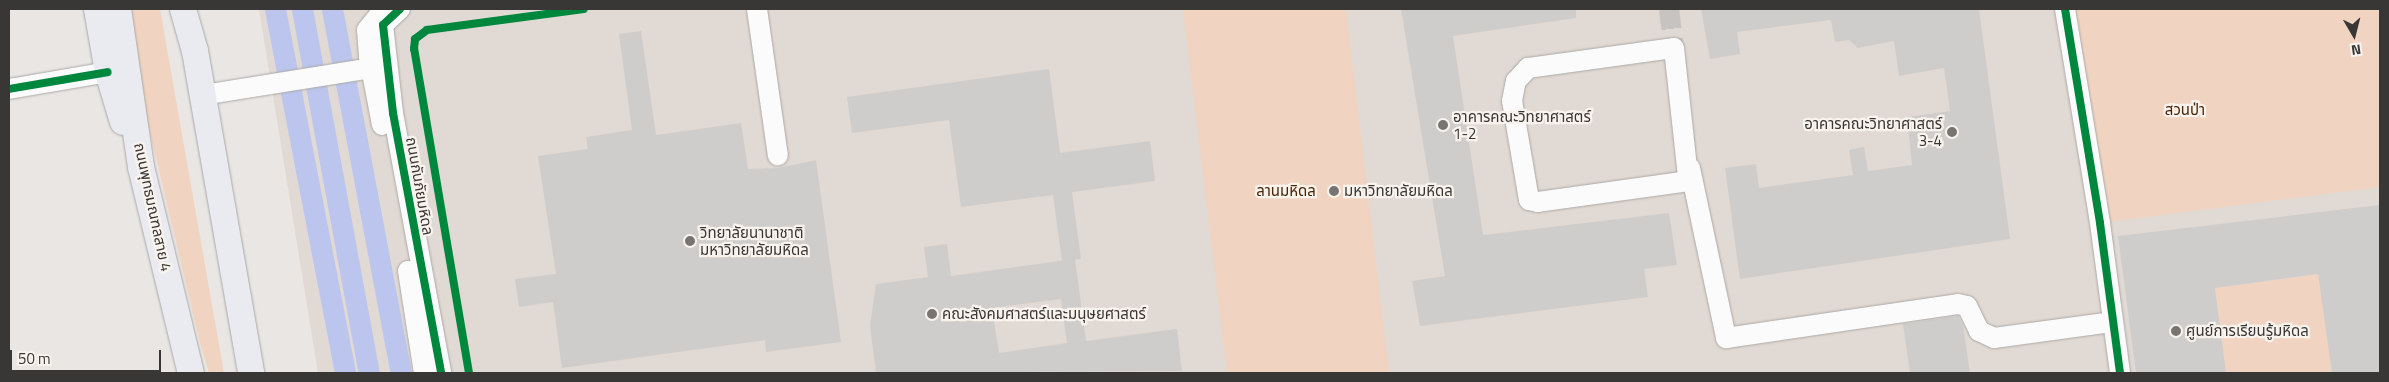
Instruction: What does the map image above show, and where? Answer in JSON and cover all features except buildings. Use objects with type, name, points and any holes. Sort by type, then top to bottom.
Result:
[{"type":"main road","points":[[97,9],[108,72],[124,127],[142,167]]},
{"type":"main road","name":"ถนนพุทธมณฑลสาย 4","points":[[118,9],[142,167],[190,373]]},
{"type":"main road","points":[[183,9],[195,51]]},
{"type":"main road","points":[[191,9],[195,51],[251,373]]},
{"type":"street","name":"ถนนกันภัยมหิดล","points":[[384,9],[368,30],[371,68],[396,198],[424,373]]},
{"type":"street","name":"ถนนกันภัยมหิดล","points":[[400,9],[383,25],[393,114],[440,373]]},
{"type":"street","points":[[757,9],[778,156]]},
{"type":"street","points":[[2065,9],[2120,373]]},
{"type":"street","points":[[1690,168],[1688,176],[1682,182],[1538,202],[1529,200],[1512,101],[1516,81],[1528,68],[1674,48],[1690,168],[1726,338],[1958,304],[1967,306],[1979,331],[1994,338],[2113,322]]},
{"type":"street","points":[[203,95],[371,68]]},
{"type":"street","points":[[9,89],[108,72]]},
{"type":"shaded area","name":"มหาวิทยาลัยมหิดล","points":[[259,9],[2380,9],[2380,373],[318,373]]},
{"type":"green space","points":[[125,9],[160,9],[224,373],[209,373],[200,343],[146,116]]},
{"type":"green space","name":"ลานมหิดล","points":[[1183,9],[1346,9],[1389,373],[1227,373]]},
{"type":"green space","name":"สวนป่า","points":[[2065,9],[2380,9],[2380,187],[2100,223]]},
{"type":"green space","points":[[2319,274],[2332,373],[2226,373],[2215,288]]},
{"type":"waterway","points":[[275,9],[345,373]]},
{"type":"waterway","points":[[302,9],[369,373]]},
{"type":"waterway","points":[[332,9],[401,373]]},
{"type":"tunnel","points":[[1669,9],[1674,48]]},
{"type":"cycle path","points":[[400,9],[383,25],[393,113],[441,373]]},
{"type":"cycle path","points":[[469,373],[414,49],[415,39],[427,30],[584,9]]},
{"type":"cycle path","points":[[2065,9],[2100,223],[2120,373]]},
{"type":"cycle path","points":[[9,89],[108,72]]},
{"type":"place","name":"อาคารคณะวิทยาศาสตร์ 1-2","points":[[1443,125]]},
{"type":"place","name":"อาคารคณะวิทยาศาสตร์ 3-4","points":[[1952,132]]},
{"type":"place","name":"มหาวิทยาลัยมหิดล","points":[[1334,191]]},
{"type":"place","name":"วิทยาลัยนานาชาติ มหาวิทยาลัยมหิดล","points":[[690,241]]},
{"type":"place","name":"คณะสังคมศาสตร์และมนุษยศาสตร์","points":[[932,314]]},
{"type":"place","name":"ศูนย์การเรียนรู้มหิดล","points":[[2176,331]]}]
